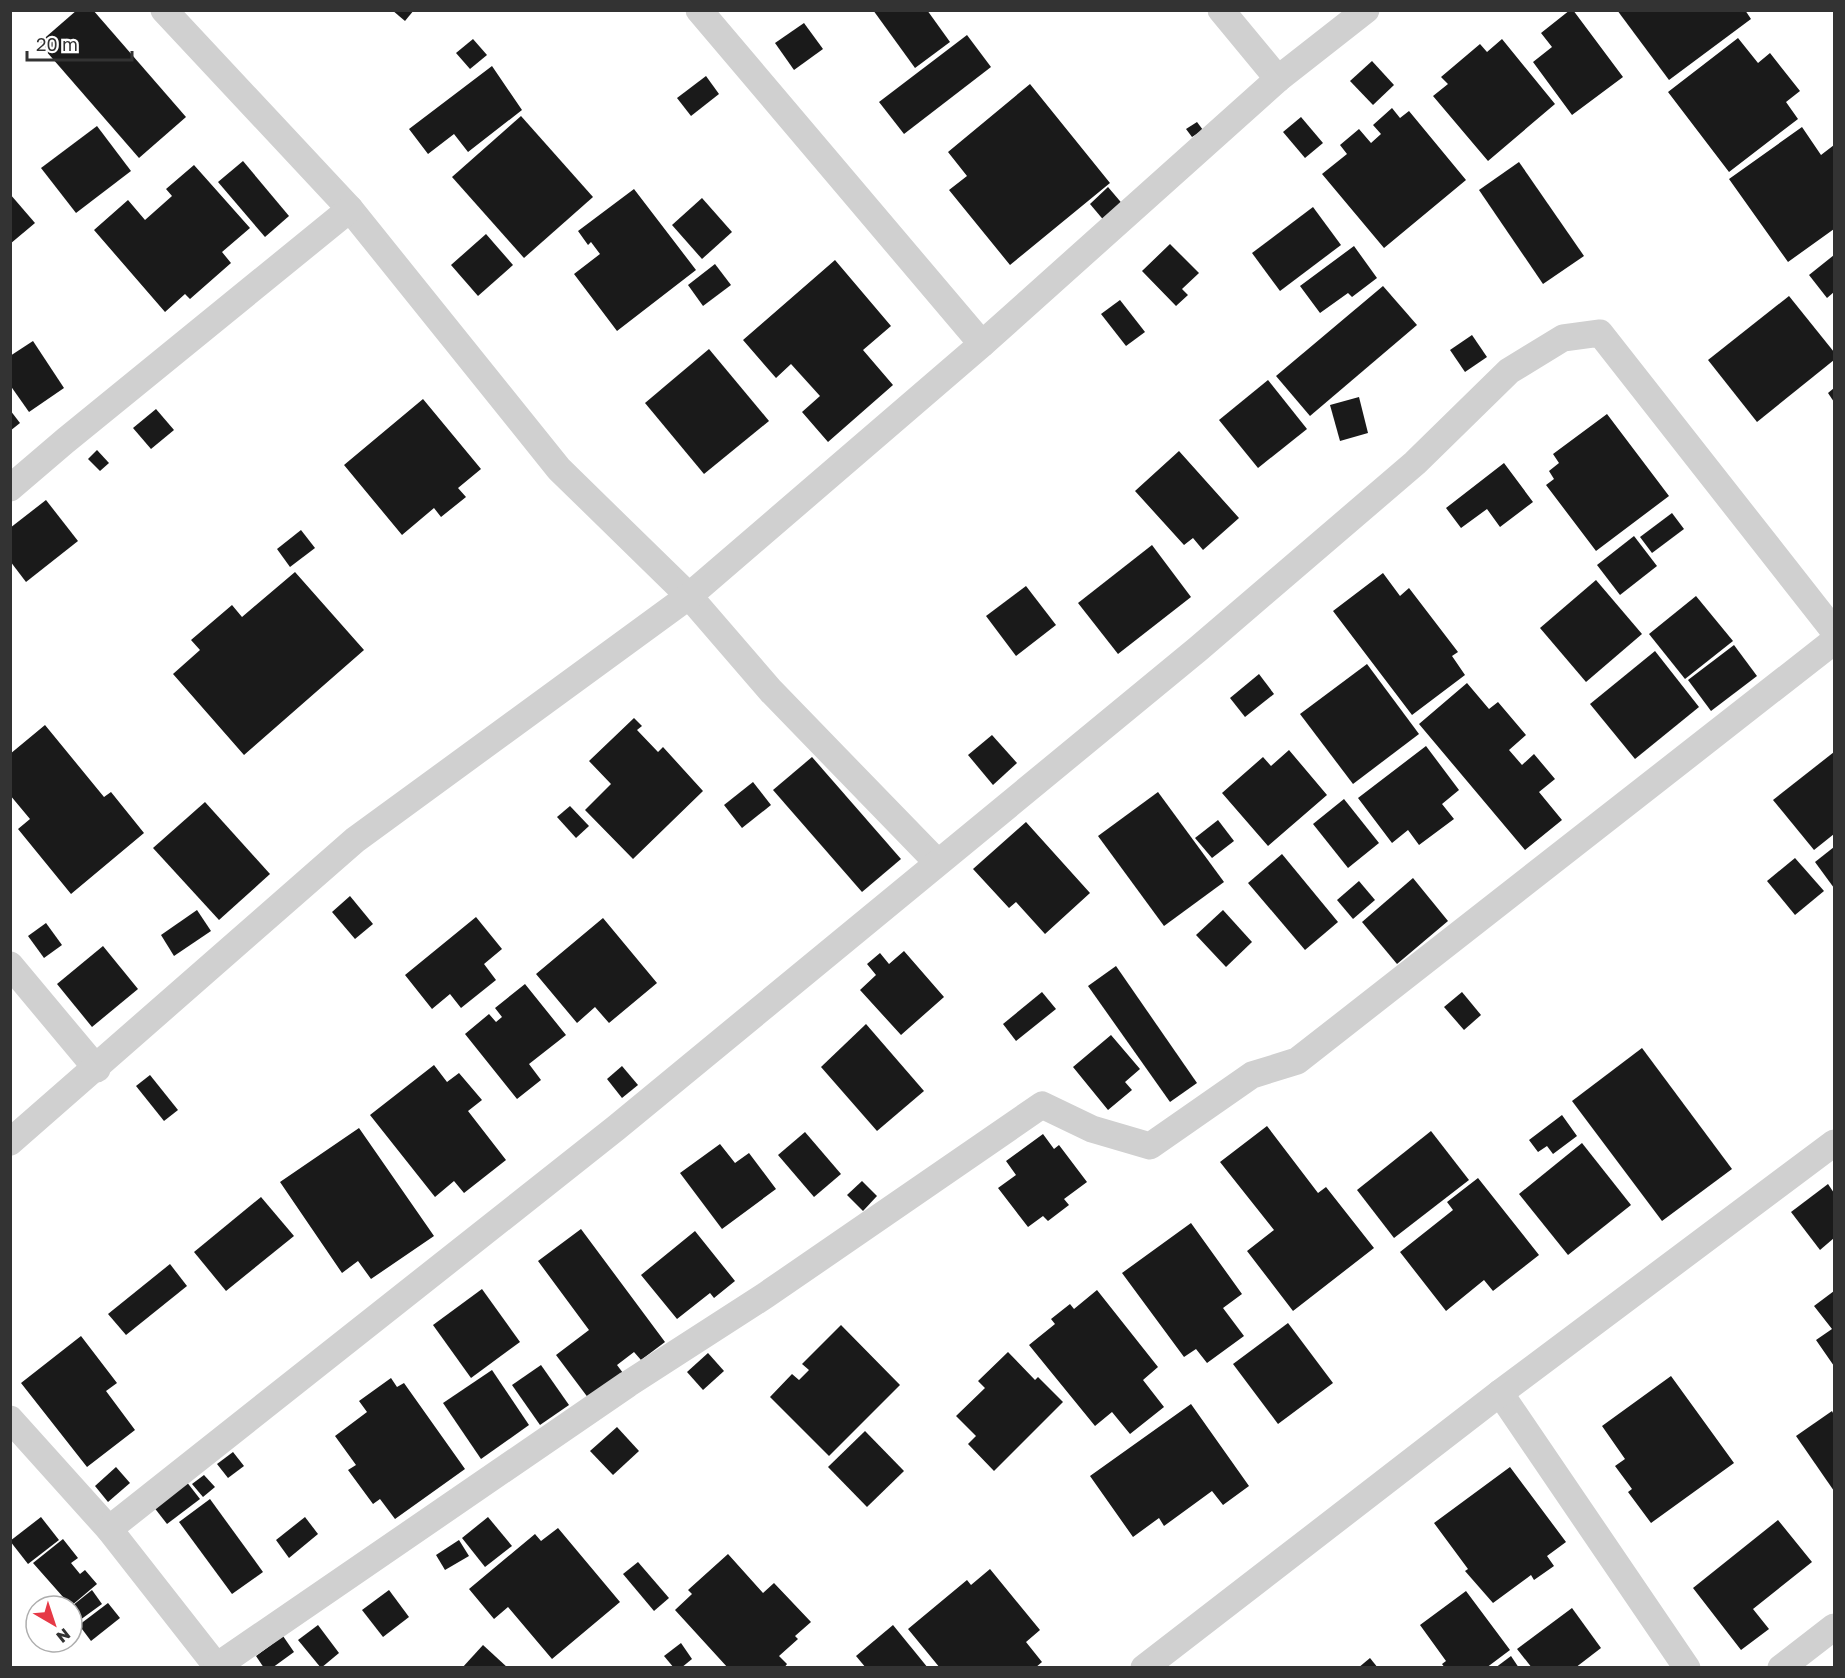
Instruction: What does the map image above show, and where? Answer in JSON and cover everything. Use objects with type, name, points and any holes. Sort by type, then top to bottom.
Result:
[{"type":"street","points":[[164,10],[350,209],[559,469],[688,596],[771,691],[937,862]]},
{"type":"street","points":[[699,10],[982,344]]},
{"type":"street","points":[[1221,10],[1278,79]]},
{"type":"street","points":[[10,1142],[97,1069],[355,840],[688,596],[982,344],[1278,79],[1366,10]]},
{"type":"street","points":[[10,488],[350,209]]},
{"type":"street","points":[[109,1529],[616,1128],[1198,649],[1397,478],[1509,371],[1563,338],[1600,333],[1834,630]]},
{"type":"street","points":[[10,1419],[109,1529],[217,1667],[628,1383],[766,1295],[1042,1105],[1092,1129],[1150,1146],[1252,1076],[1297,1062],[1834,641]]},
{"type":"street","points":[[10,965],[97,1069]]},
{"type":"street","points":[[1144,1668],[1500,1393],[1834,1143]]},
{"type":"street","points":[[1500,1393],[1687,1668]]},
{"type":"street","points":[[1781,1668],[1834,1627]]},
{"type":"building","points":[[77,10],[93,10],[186,117],[139,158],[39,43]]},
{"type":"building","points":[[392,10],[414,10],[405,21]]},
{"type":"building","points":[[873,10],[927,10],[950,42],[915,68]]},
{"type":"building","points":[[1573,10],[1623,77],[1572,115],[1533,62],[1552,47],[1541,33]]},
{"type":"building","points":[[1617,10],[1745,10],[1751,19],[1669,80]]},
{"type":"building","points":[[804,23],[823,49],[794,70],[775,43]]},
{"type":"building","points":[[967,35],[991,67],[904,134],[879,102]]},
{"type":"building","points":[[1738,38],[1758,63],[1770,53],[1800,91],[1786,102],[1798,119],[1729,172],[1668,92]]},
{"type":"building","points":[[473,39],[487,55],[470,69],[456,53]]},
{"type":"building","points":[[1502,39],[1555,104],[1488,161],[1433,96],[1448,84],[1441,77],[1480,44],[1487,52]]},
{"type":"building","points":[[1372,61],[1394,85],[1373,105],[1350,81]]},
{"type":"building","points":[[492,66],[522,110],[468,152],[454,134],[428,154],[409,129]]},
{"type":"building","points":[[706,76],[719,94],[691,116],[677,98]]},
{"type":"building","points":[[1030,84],[1110,183],[1010,265],[949,190],[967,176],[948,152]]},
{"type":"building","points":[[1392,108],[1400,118],[1409,111],[1466,180],[1384,248],[1322,174],[1347,154],[1340,145],[1359,129],[1371,143],[1381,134],[1373,125]]},
{"type":"building","points":[[521,116],[593,197],[524,258],[452,177]]},
{"type":"building","points":[[1301,117],[1323,143],[1305,158],[1283,132]]},
{"type":"building","points":[[1197,122],[1203,130],[1192,137],[1186,129]]},
{"type":"building","points":[[97,126],[131,171],[76,213],[41,168]]},
{"type":"building","points":[[1802,127],[1821,155],[1834,145],[1834,229],[1788,262],[1729,179]]},
{"type":"building","points":[[243,161],[289,216],[265,237],[218,182]]},
{"type":"building","points":[[1519,162],[1584,256],[1543,284],[1479,190]]},
{"type":"building","points":[[194,165],[250,228],[222,252],[231,263],[190,299],[185,294],[165,312],[94,230],[128,200],[145,220],[172,196],[166,189]]},
{"type":"building","points":[[1108,187],[1125,207],[1106,223],[1090,204]]},
{"type":"building","points":[[634,189],[696,270],[617,331],[574,274],[600,254],[591,242],[588,245],[578,231]]},
{"type":"building","points":[[10,194],[35,223],[10,244]]},
{"type":"building","points":[[702,198],[732,232],[702,259],[672,225]]},
{"type":"building","points":[[1313,207],[1341,245],[1280,291],[1252,253]]},
{"type":"building","points":[[486,234],[513,265],[478,296],[451,265]]},
{"type":"building","points":[[1170,244],[1199,273],[1182,289],[1188,295],[1176,306],[1142,271]]},
{"type":"building","points":[[1354,246],[1377,278],[1352,297],[1348,293],[1320,313],[1300,286]]},
{"type":"building","points":[[1834,255],[1834,292],[1827,298],[1809,275]]},
{"type":"building","points":[[835,260],[891,326],[863,350],[893,385],[828,442],[802,412],[820,396],[791,364],[776,378],[743,340]]},
{"type":"building","points":[[715,264],[731,285],[703,306],[688,285]]},
{"type":"building","points":[[1383,286],[1417,325],[1310,416],[1276,376]]},
{"type":"building","points":[[1789,296],[1834,352],[1834,360],[1757,422],[1708,360]]},
{"type":"building","points":[[1120,300],[1145,332],[1126,346],[1101,314]]},
{"type":"building","points":[[1472,335],[1487,357],[1465,372],[1450,350]]},
{"type":"building","points":[[33,341],[64,388],[29,412],[10,385],[10,356]]},
{"type":"building","points":[[709,349],[769,421],[704,474],[645,403]]},
{"type":"building","points":[[1268,380],[1307,429],[1258,468],[1219,420]]},
{"type":"building","points":[[1834,388],[1834,402],[1828,393]]},
{"type":"building","points":[[1359,397],[1368,433],[1340,441],[1330,405]]},
{"type":"building","points":[[423,399],[481,469],[458,488],[466,497],[441,517],[434,508],[402,535],[344,465]]},
{"type":"building","points":[[156,409],[174,430],[151,449],[133,428]]},
{"type":"building","points":[[10,410],[20,423],[10,431]]},
{"type":"building","points":[[1607,414],[1669,496],[1596,551],[1546,485],[1554,479],[1549,471],[1559,463],[1553,454]]},
{"type":"building","points":[[97,450],[109,463],[100,471],[88,459]]},
{"type":"building","points":[[1179,451],[1239,518],[1203,550],[1193,538],[1184,545],[1135,491]]},
{"type":"building","points":[[1504,463],[1533,502],[1500,527],[1487,509],[1461,528],[1446,508]]},
{"type":"building","points":[[46,500],[78,541],[26,582],[10,561],[10,528]]},
{"type":"building","points":[[1672,513],[1684,529],[1652,553],[1640,537]]},
{"type":"building","points":[[301,530],[315,548],[290,567],[277,549]]},
{"type":"building","points":[[1634,536],[1657,566],[1620,595],[1597,565]]},
{"type":"building","points":[[1152,545],[1191,597],[1118,654],[1078,603]]},
{"type":"building","points":[[295,572],[364,650],[244,755],[173,674],[200,650],[191,640],[232,605],[242,617]]},
{"type":"building","points":[[1383,573],[1400,596],[1409,588],[1458,652],[1452,656],[1465,675],[1412,715],[1333,611]]},
{"type":"building","points":[[1596,580],[1642,634],[1586,682],[1540,628]]},
{"type":"building","points":[[1026,586],[1056,625],[1016,656],[986,616]]},
{"type":"building","points":[[1696,596],[1733,641],[1685,679],[1649,634]]},
{"type":"building","points":[[1734,645],[1757,676],[1711,711],[1688,680]]},
{"type":"building","points":[[1655,651],[1699,707],[1635,759],[1590,704]]},
{"type":"building","points":[[1367,664],[1419,734],[1353,784],[1300,714]]},
{"type":"building","points":[[1259,674],[1274,694],[1245,717],[1230,698]]},
{"type":"building","points":[[1467,683],[1489,709],[1498,702],[1526,735],[1509,750],[1522,765],[1534,754],[1555,779],[1539,792],[1562,820],[1525,850],[1419,724]]},
{"type":"building","points":[[634,718],[642,726],[637,730],[658,752],[663,747],[703,791],[633,859],[585,810],[611,784],[589,761]]},
{"type":"building","points":[[45,725],[104,797],[111,792],[144,833],[71,894],[18,829],[30,819],[10,795],[10,754]]},
{"type":"building","points":[[992,735],[1017,763],[993,785],[968,755]]},
{"type":"building","points":[[1426,746],[1459,790],[1442,804],[1454,819],[1419,845],[1408,830],[1392,843],[1358,798]]},
{"type":"building","points":[[1289,750],[1327,795],[1268,846],[1222,793],[1263,757],[1271,766]]},
{"type":"building","points":[[1834,752],[1834,834],[1814,850],[1773,800]]},
{"type":"building","points":[[812,757],[901,859],[862,892],[773,790]]},
{"type":"building","points":[[753,782],[771,805],[742,828],[724,805]]},
{"type":"building","points":[[1158,792],[1224,882],[1164,926],[1098,836]]},
{"type":"building","points":[[1344,799],[1379,843],[1348,868],[1313,824]]},
{"type":"building","points":[[205,802],[270,874],[219,920],[153,848]]},
{"type":"building","points":[[570,806],[589,826],[576,838],[557,817]]},
{"type":"building","points":[[1218,820],[1234,841],[1212,858],[1195,838]]},
{"type":"building","points":[[1026,822],[1090,893],[1045,934],[1016,902],[1009,908],[973,869]]},
{"type":"building","points":[[1834,847],[1834,888],[1815,862]]},
{"type":"building","points":[[1282,854],[1338,922],[1305,950],[1248,883]]},
{"type":"building","points":[[1795,858],[1824,891],[1795,915],[1767,881]]},
{"type":"building","points":[[1413,878],[1448,921],[1397,964],[1362,922]]},
{"type":"building","points":[[1359,881],[1375,900],[1353,919],[1337,900]]},
{"type":"building","points":[[350,896],[373,924],[355,939],[332,912]]},
{"type":"building","points":[[197,910],[211,931],[174,956],[161,935]]},
{"type":"building","points":[[1223,910],[1252,942],[1226,967],[1196,935]]},
{"type":"building","points":[[476,917],[502,949],[484,964],[496,980],[461,1008],[450,994],[432,1009],[405,975]]},
{"type":"building","points":[[603,918],[657,983],[609,1023],[595,1007],[577,1023],[536,974]]},
{"type":"building","points":[[46,923],[62,945],[44,958],[28,936]]},
{"type":"building","points":[[103,946],[138,989],[92,1027],[57,984]]},
{"type":"building","points":[[904,951],[944,997],[901,1035],[860,990],[876,975],[867,964],[880,953],[889,964]]},
{"type":"building","points":[[1116,966],[1197,1083],[1170,1102],[1088,986]]},
{"type":"building","points":[[525,984],[566,1035],[529,1064],[541,1080],[517,1099],[465,1034],[489,1014],[496,1022],[502,1017],[495,1008]]},
{"type":"building","points":[[1042,992],[1056,1009],[1016,1041],[1003,1024]]},
{"type":"building","points":[[1462,992],[1481,1015],[1464,1030],[1444,1007]]},
{"type":"building","points":[[866,1024],[924,1091],[877,1131],[821,1067]]},
{"type":"building","points":[[1111,1035],[1140,1069],[1125,1082],[1132,1090],[1108,1110],[1073,1067]]},
{"type":"building","points":[[1642,1048],[1732,1169],[1662,1221],[1572,1101]]},
{"type":"building","points":[[434,1065],[447,1082],[459,1073],[482,1100],[468,1111],[506,1160],[464,1193],[454,1181],[435,1197],[370,1115]]},
{"type":"building","points":[[622,1066],[638,1085],[622,1098],[607,1079]]},
{"type":"building","points":[[150,1075],[178,1110],[164,1121],[136,1086]]},
{"type":"building","points":[[1562,1115],[1577,1136],[1553,1154],[1547,1146],[1538,1152],[1529,1140]]},
{"type":"building","points":[[1267,1126],[1318,1193],[1326,1187],[1374,1248],[1293,1311],[1247,1251],[1274,1230],[1220,1162]]},
{"type":"building","points":[[359,1128],[434,1236],[371,1279],[358,1261],[342,1273],[280,1182]]},
{"type":"building","points":[[1431,1131],[1469,1180],[1394,1238],[1357,1190]]},
{"type":"building","points":[[805,1132],[841,1174],[814,1197],[778,1155]]},
{"type":"building","points":[[1043,1134],[1054,1149],[1059,1145],[1087,1182],[1064,1199],[1069,1205],[1048,1221],[1043,1216],[1028,1227],[998,1188],[1016,1175],[1006,1161]]},
{"type":"building","points":[[1582,1143],[1631,1205],[1568,1255],[1519,1194]]},
{"type":"building","points":[[720,1144],[735,1163],[749,1153],[776,1189],[722,1229],[680,1173]]},
{"type":"building","points":[[1478,1178],[1539,1255],[1493,1291],[1484,1280],[1446,1311],[1400,1252],[1453,1210],[1447,1202]]},
{"type":"building","points":[[862,1181],[877,1196],[863,1211],[847,1195]]},
{"type":"building","points":[[1828,1184],[1834,1193],[1834,1238],[1820,1250],[1791,1212]]},
{"type":"building","points":[[261,1197],[294,1236],[226,1291],[194,1252]]},
{"type":"building","points":[[1191,1223],[1242,1294],[1223,1308],[1244,1336],[1207,1363],[1196,1349],[1184,1357],[1122,1273]]},
{"type":"building","points":[[581,1229],[665,1342],[641,1360],[634,1352],[617,1365],[623,1373],[589,1399],[556,1355],[589,1330],[538,1261]]},
{"type":"building","points":[[695,1231],[735,1281],[714,1298],[710,1293],[677,1319],[641,1275]]},
{"type":"building","points":[[170,1264],[187,1286],[126,1335],[108,1314]]},
{"type":"building","points":[[482,1289],[520,1342],[471,1378],[433,1325]]},
{"type":"building","points":[[1097,1290],[1158,1367],[1143,1380],[1164,1407],[1130,1434],[1112,1412],[1095,1426],[1029,1345],[1055,1324],[1051,1319],[1070,1304],[1074,1309]]},
{"type":"building","points":[[1834,1291],[1834,1366],[1816,1340],[1832,1329],[1814,1306]]},
{"type":"building","points":[[1288,1323],[1333,1383],[1278,1424],[1233,1364]]},
{"type":"building","points":[[841,1325],[900,1385],[829,1456],[770,1397],[792,1374],[799,1380],[809,1370],[802,1364]]},
{"type":"building","points":[[81,1336],[117,1383],[106,1391],[135,1430],[87,1467],[21,1383]]},
{"type":"building","points":[[1008,1352],[1035,1380],[1038,1377],[1063,1402],[994,1471],[968,1444],[976,1436],[956,1416],[985,1388],[978,1381]]},
{"type":"building","points":[[708,1353],[724,1371],[703,1390],[687,1372]]},
{"type":"building","points":[[541,1365],[569,1405],[540,1425],[512,1385]]},
{"type":"building","points":[[492,1370],[529,1425],[481,1459],[443,1403]]},
{"type":"building","points":[[1671,1376],[1734,1463],[1651,1523],[1628,1492],[1632,1489],[1615,1466],[1625,1459],[1602,1426]]},
{"type":"building","points":[[391,1378],[397,1387],[404,1383],[465,1469],[395,1519],[380,1499],[373,1504],[348,1470],[356,1465],[335,1436],[367,1412],[359,1401]]},
{"type":"building","points":[[1191,1404],[1249,1486],[1223,1505],[1212,1491],[1164,1526],[1159,1518],[1133,1537],[1090,1476]]},
{"type":"building","points":[[1832,1411],[1834,1415],[1834,1491],[1796,1436]]},
{"type":"building","points":[[617,1427],[639,1451],[613,1475],[590,1451]]},
{"type":"building","points":[[865,1431],[904,1471],[867,1507],[828,1467]]},
{"type":"building","points":[[233,1452],[244,1466],[228,1478],[217,1464]]},
{"type":"building","points":[[116,1467],[130,1483],[108,1502],[95,1486]]},
{"type":"building","points":[[1510,1467],[1566,1542],[1547,1556],[1554,1566],[1534,1580],[1531,1575],[1493,1603],[1465,1571],[1468,1569],[1434,1523]]},
{"type":"building","points":[[204,1475],[215,1487],[203,1497],[192,1484]]},
{"type":"building","points":[[186,1481],[200,1499],[167,1524],[153,1506]]},
{"type":"building","points":[[210,1499],[263,1572],[232,1594],[179,1522]]},
{"type":"building","points":[[41,1517],[59,1540],[28,1564],[10,1541]]},
{"type":"building","points":[[305,1517],[318,1534],[289,1558],[276,1540]]},
{"type":"building","points":[[488,1517],[512,1546],[485,1567],[462,1538]]},
{"type":"building","points":[[1778,1520],[1812,1562],[1753,1609],[1769,1629],[1741,1650],[1693,1588]]},
{"type":"building","points":[[558,1528],[620,1602],[552,1659],[508,1607],[494,1619],[469,1589],[535,1534],[541,1541]]},
{"type":"building","points":[[63,1539],[78,1558],[71,1563],[80,1574],[85,1570],[97,1584],[84,1595],[60,1594],[33,1563]]},
{"type":"building","points":[[459,1540],[469,1556],[445,1570],[436,1555]]},
{"type":"building","points":[[728,1554],[763,1593],[774,1583],[811,1622],[795,1636],[798,1639],[779,1656],[787,1664],[784,1668],[728,1668],[675,1610],[692,1594],[688,1590]]},
{"type":"building","points":[[638,1562],[669,1598],[654,1611],[623,1574]]},
{"type":"building","points":[[990,1569],[1040,1630],[1026,1642],[1042,1662],[1035,1668],[940,1668],[908,1629],[967,1580],[971,1585]]},
{"type":"building","points":[[92,1590],[102,1604],[84,1617],[84,1596]]},
{"type":"building","points":[[389,1590],[409,1617],[383,1637],[362,1610]]},
{"type":"building","points":[[1466,1591],[1510,1650],[1486,1668],[1445,1668],[1442,1664],[1446,1661],[1420,1625]]},
{"type":"building","points":[[108,1603],[120,1618],[91,1641],[84,1632],[84,1621]]},
{"type":"building","points":[[1572,1608],[1601,1648],[1575,1668],[1532,1668],[1517,1649]]},
{"type":"building","points":[[318,1625],[339,1653],[321,1668],[298,1640]]},
{"type":"building","points":[[893,1625],[928,1668],[866,1668],[856,1656]]},
{"type":"building","points":[[283,1636],[294,1652],[272,1668],[264,1668],[256,1656]]},
{"type":"building","points":[[681,1643],[692,1659],[681,1668],[674,1668],[664,1656]]},
{"type":"building","points":[[483,1645],[508,1668],[462,1668]]},
{"type":"building","points":[[1511,1656],[1519,1668],[1495,1668]]},
{"type":"building","points":[[1370,1658],[1378,1668],[1358,1668]]}]
